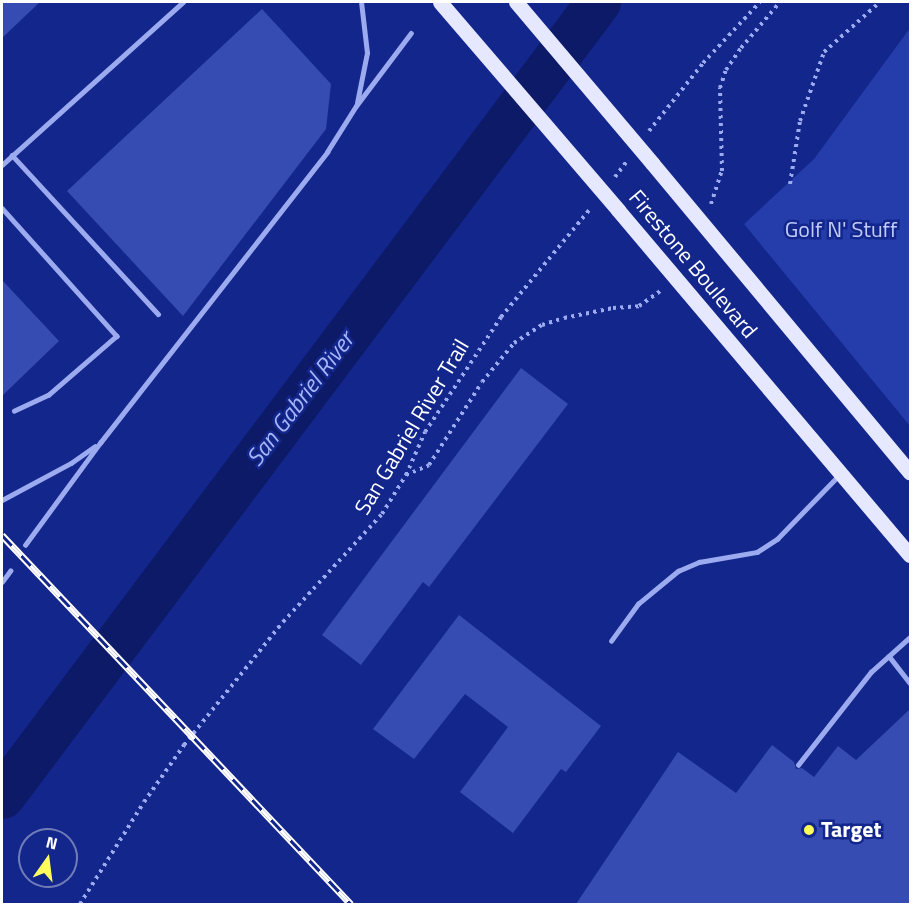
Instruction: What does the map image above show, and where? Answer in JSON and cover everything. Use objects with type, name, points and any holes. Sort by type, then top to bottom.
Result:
[{"type":"main road","name":"Firestone Boulevard","points":[[440,2],[910,555]]},
{"type":"main road","name":"Firestone Boulevard","points":[[516,2],[910,473]]},
{"type":"lane","points":[[2,165],[183,2]]},
{"type":"lane","points":[[356,105],[367,53],[361,2]]},
{"type":"lane","points":[[25,545],[100,442],[327,152],[356,105],[411,33]]},
{"type":"lane","points":[[12,156],[158,314]]},
{"type":"lane","points":[[2,208],[117,336],[49,395],[14,411]]},
{"type":"lane","points":[[2,500],[70,463],[100,442]]},
{"type":"lane","points":[[611,641],[638,604],[663,581],[678,571],[699,562],[758,552],[777,539],[841,473]]},
{"type":"lane","points":[[2,582],[10,571]]},
{"type":"lane","points":[[798,765],[871,672],[910,637]]},
{"type":"lane","points":[[889,656],[910,682]]},
{"type":"path","points":[[645,136],[703,63],[760,2]]},
{"type":"path","points":[[699,218],[717,194],[722,171],[720,88],[726,70],[780,2]]},
{"type":"path","points":[[790,184],[800,121],[824,52],[880,2]]},
{"type":"path","points":[[610,183],[631,155]]},
{"type":"path","name":"San Gabriel River Trail","points":[[80,904],[144,802],[184,745],[290,614],[366,534],[395,495],[425,432],[501,317],[597,200]]},
{"type":"path","points":[[406,475],[429,465],[482,382],[514,343],[542,326],[564,318],[613,308],[639,306],[675,279]]},
{"type":"green space","name":"Golf N' Stuff","points":[[910,28],[910,426],[744,224],[814,159]]},
{"type":"building","points":[[2,2],[40,2],[2,38]]},
{"type":"building","points":[[262,9],[331,84],[326,129],[183,316],[67,191]]},
{"type":"building","points":[[2,280],[59,341],[2,396]]},
{"type":"building","points":[[521,368],[568,404],[429,587],[423,582],[361,665],[322,635]]},
{"type":"building","points":[[459,615],[601,726],[566,772],[561,769],[513,833],[460,792],[508,727],[465,694],[414,759],[373,729]]},
{"type":"building","name":"Target","points":[[910,709],[910,904],[576,904],[678,752],[736,793],[772,745],[794,762],[796,769],[802,768],[814,777],[838,746],[856,760]]},
{"type":"waterway","name":"San Gabriel River","points":[[2,796],[598,2]]},
{"type":"railway","points":[[2,535],[351,904]]},
{"type":"place","name":"Target","points":[[809,830]]}]
